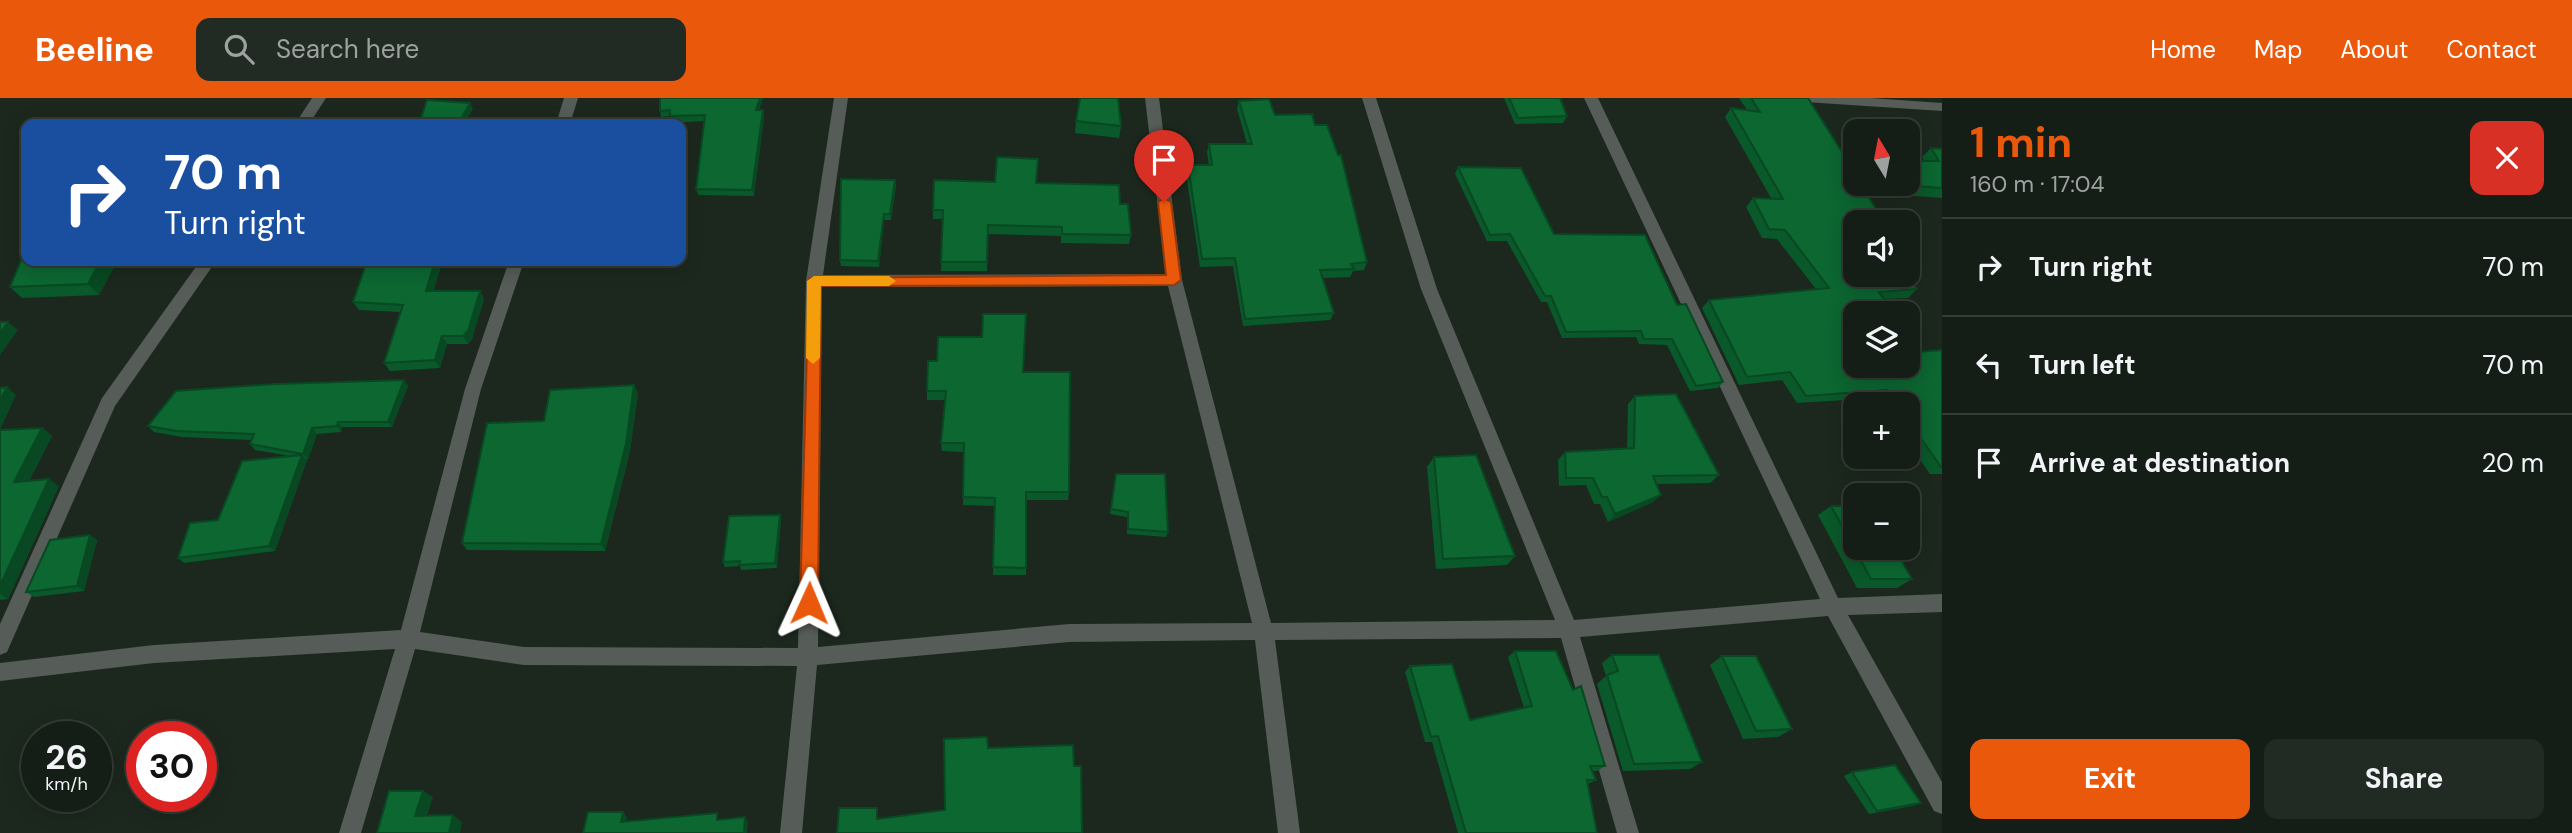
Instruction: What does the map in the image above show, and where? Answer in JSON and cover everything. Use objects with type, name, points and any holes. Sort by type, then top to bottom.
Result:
[{"type":"street","points":[[305,119],[319,98]]},
{"type":"street","points":[[565,119],[571,98]]},
{"type":"street","points":[[791,833],[808,657],[814,281],[841,98]]},
{"type":"street","points":[[1152,98],[1174,280],[1264,633],[1289,833]]},
{"type":"street","points":[[1369,98],[1429,289],[1568,629],[1628,833]]},
{"type":"street","points":[[1591,98],[1833,607],[1942,803]]},
{"type":"street","points":[[1805,98],[1942,107]]},
{"type":"street","points":[[0,646],[108,403],[204,266]]},
{"type":"street","points":[[350,833],[408,639],[473,390],[514,266]]},
{"type":"street","points":[[814,281],[1174,280]]},
{"type":"street","points":[[0,672],[154,654],[408,639],[524,656],[808,657],[1069,633],[1568,629],[1833,607],[1942,603]]},
{"type":"building","points":[[660,98],[760,98],[756,110],[763,110],[752,190],[696,189],[705,115],[670,116],[670,110],[660,111]]},
{"type":"building","points":[[1080,98],[1118,98],[1121,126],[1076,121]]},
{"type":"building","points":[[1509,98],[1560,98],[1567,116],[1518,118]]},
{"type":"building","points":[[1751,98],[1808,98],[1843,153],[1843,196],[1868,196],[1877,210],[1843,210],[1843,287],[1917,289],[1879,292],[1885,301],[1843,301],[1843,378],[1920,378],[1920,352],[1942,350],[1942,467],[1920,437],[1920,392],[1887,390],[1806,396],[1790,372],[1747,377],[1709,300],[1829,288],[1785,230],[1769,229],[1753,198],[1783,199],[1731,108],[1760,112]]},
{"type":"building","points":[[1269,99],[1275,115],[1312,114],[1315,125],[1327,125],[1338,155],[1341,155],[1367,262],[1351,264],[1354,269],[1320,270],[1334,313],[1245,319],[1235,258],[1202,259],[1188,165],[1212,165],[1209,144],[1252,144],[1239,101]]},
{"type":"building","points":[[427,100],[470,103],[461,119],[421,119]]},
{"type":"building","points":[[1931,148],[1942,149],[1942,188],[1920,186],[1920,161],[1939,161]]},
{"type":"building","points":[[997,157],[1038,159],[1036,183],[1119,185],[1120,204],[1128,204],[1131,235],[1062,234],[1062,227],[988,225],[987,262],[941,262],[943,210],[933,210],[934,180],[995,182]]},
{"type":"building","points":[[1458,167],[1521,168],[1554,234],[1645,235],[1677,305],[1686,304],[1723,382],[1696,386],[1672,339],[1644,339],[1641,331],[1566,332],[1551,296],[1545,296],[1510,234],[1490,235]]},
{"type":"building","points":[[841,179],[895,180],[890,214],[884,214],[878,261],[840,260]]},
{"type":"building","points":[[21,260],[21,266],[97,266],[88,284],[10,287]]},
{"type":"building","points":[[365,266],[434,266],[426,291],[480,291],[468,331],[463,336],[442,336],[435,360],[384,363],[403,305],[353,302]]},
{"type":"building","points":[[983,314],[1026,314],[1023,372],[1070,372],[1069,492],[1026,492],[1026,568],[993,567],[995,498],[963,497],[964,443],[941,443],[946,391],[927,391],[928,361],[937,361],[938,337],[982,337]]},
{"type":"building","points":[[0,322],[8,322],[0,333]]},
{"type":"building","points":[[404,380],[388,422],[338,422],[337,426],[312,428],[303,454],[250,444],[254,434],[176,431],[148,426],[176,391],[275,384]]},
{"type":"building","points":[[634,385],[626,444],[601,544],[462,543],[487,423],[544,421],[550,390]]},
{"type":"building","points":[[7,387],[0,401],[0,388]]},
{"type":"building","points":[[1676,394],[1719,475],[1653,476],[1661,495],[1615,514],[1607,497],[1602,497],[1593,478],[1566,478],[1565,452],[1634,448],[1635,396]]},
{"type":"building","points":[[42,428],[14,482],[49,479],[0,586],[0,430]]},
{"type":"building","points":[[302,455],[269,546],[178,558],[190,523],[218,520],[242,461]]},
{"type":"building","points":[[1476,455],[1515,556],[1443,559],[1434,457]]},
{"type":"building","points":[[1116,474],[1165,474],[1168,532],[1128,529],[1128,512],[1111,509]]},
{"type":"building","points":[[1831,506],[1843,506],[1843,528]]},
{"type":"building","points":[[780,515],[775,563],[739,565],[740,561],[723,562],[729,516]]},
{"type":"building","points":[[90,535],[77,586],[26,592],[50,540]]},
{"type":"building","points":[[1861,560],[1901,560],[1912,579],[1871,579]]},
{"type":"building","points":[[1515,651],[1556,651],[1573,690],[1581,686],[1605,766],[1590,766],[1596,780],[1587,780],[1597,833],[1466,833],[1438,736],[1431,737],[1410,666],[1452,664],[1470,720],[1532,706]]},
{"type":"building","points":[[1612,655],[1659,655],[1702,762],[1634,764],[1607,675],[1618,671]]},
{"type":"building","points":[[1722,656],[1756,656],[1792,729],[1756,731]]},
{"type":"building","points":[[987,737],[988,748],[1073,745],[1074,766],[1081,766],[1082,833],[837,833],[839,808],[877,808],[877,819],[945,810],[944,739]]},
{"type":"building","points":[[1895,765],[1921,803],[1877,811],[1852,772]]},
{"type":"building","points":[[389,791],[423,791],[415,816],[453,815],[449,833],[377,833]]},
{"type":"building","points":[[588,812],[623,812],[621,822],[717,813],[717,820],[745,817],[744,833],[583,833]]},
{"type":"slow traffic","points":[[813,358],[814,281],[889,281]]},
{"type":"route","points":[[809,603],[814,281],[1174,280],[1164,202]]}]
